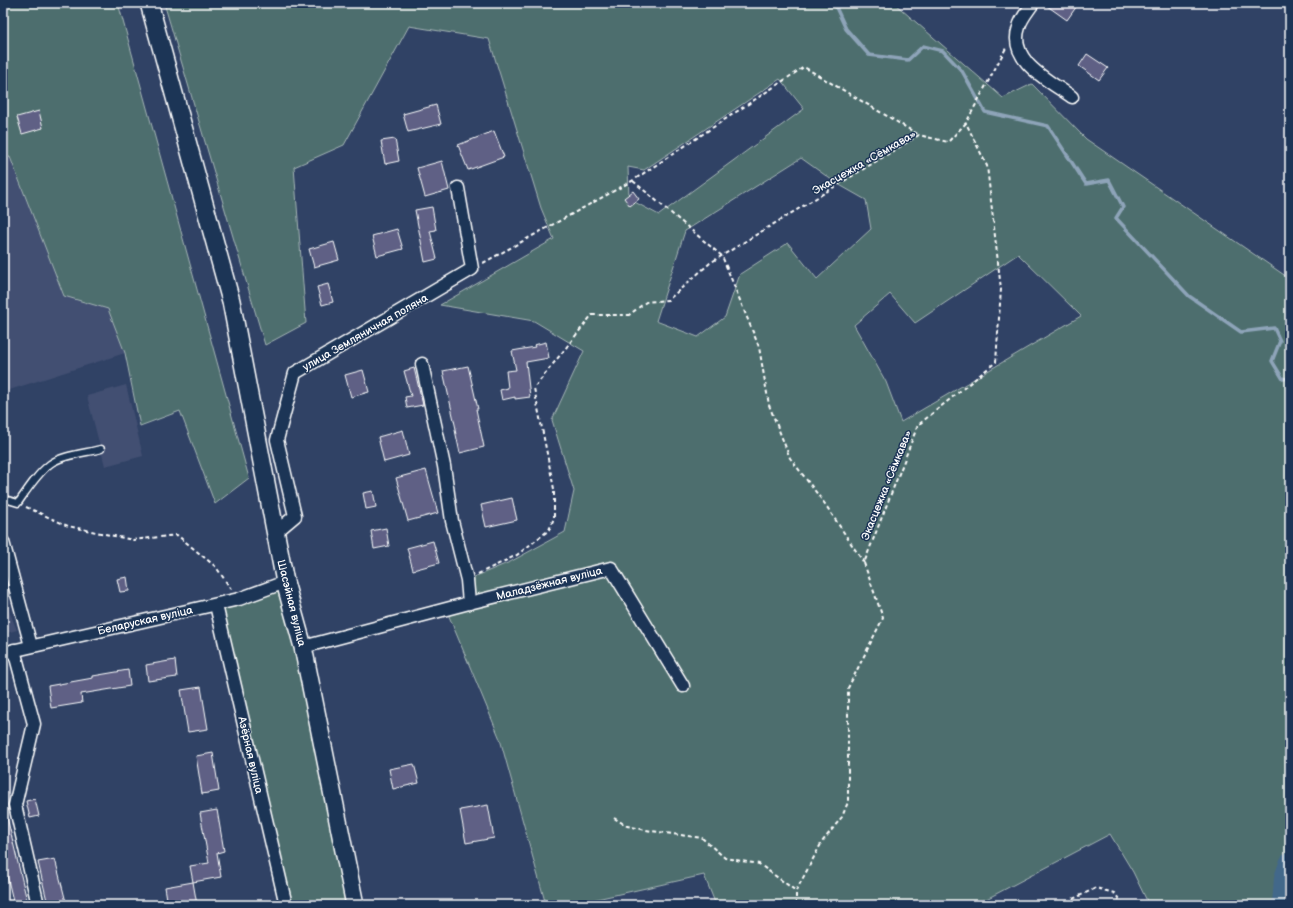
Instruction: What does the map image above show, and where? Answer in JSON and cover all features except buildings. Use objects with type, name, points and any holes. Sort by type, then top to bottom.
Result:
[{"type":"main road","name":"Шасэйная вуліца","points":[[149,3],[231,301],[285,582],[302,647],[355,905]]},
{"type":"street","points":[[1033,3],[1019,26],[1017,47],[1022,58],[1031,68],[1072,97]]},
{"type":"street","points":[[458,188],[472,269]]},
{"type":"street","name":"улица Земляничная поляна","points":[[276,532],[295,516],[277,440],[295,373],[472,269]]},
{"type":"street","points":[[422,364],[444,466],[452,521],[467,580],[470,603]]},
{"type":"street","points":[[3,542],[31,646]]},
{"type":"street","name":"Маладзёжная вуліца","points":[[302,647],[612,568],[683,686]]},
{"type":"street","name":"Беларуская вуліца","points":[[8,651],[216,605],[239,599],[285,582]]},
{"type":"street","name":"Азёрная вуліца","points":[[216,605],[286,905]]},
{"type":"street","points":[[8,651],[34,724],[15,806],[38,905]]},
{"type":"lane","points":[[3,500],[18,503],[34,480],[50,464],[69,456],[100,449]]},
{"type":"path","points":[[966,123],[1008,46]]},
{"type":"path","points":[[472,269],[632,181],[804,68],[919,136]]},
{"type":"path","name":"Экасцежка «Сёмкава»","points":[[796,905],[796,892],[822,842],[842,817],[848,802],[848,688],[883,618],[864,563],[825,504],[790,458],[769,405],[759,347],[722,256],[919,136],[948,142],[966,123],[987,166],[1001,289],[996,362],[918,424],[864,563]]},
{"type":"path","points":[[467,580],[517,555],[549,530],[554,518],[554,489],[534,388],[592,315],[629,315],[646,302],[668,300],[710,263],[722,256],[632,181]]},
{"type":"path","points":[[18,503],[68,526],[132,540],[177,535],[216,567],[239,599]]},
{"type":"path","points":[[614,818],[627,826],[702,838],[725,858],[759,864],[796,892]]},
{"type":"path","points":[[1060,905],[1096,888],[1114,893],[1124,905]]},
{"type":"shaded area","points":[[9,156],[64,296],[108,309],[125,353],[3,392],[3,158]]},
{"type":"shaded area","points":[[126,385],[143,456],[105,466],[87,396]]},
{"type":"shaded area","points":[[3,597],[17,630],[3,634]]},
{"type":"green space","points":[[3,3],[118,3],[249,478],[215,504],[180,411],[140,426],[125,353],[108,309],[64,296],[10,157],[3,158]]},
{"type":"green space","points":[[164,3],[894,3],[1003,98],[1032,84],[1086,139],[1290,279],[1290,905],[1149,905],[1133,872],[1110,834],[975,905],[716,905],[704,875],[570,905],[546,905],[500,739],[446,609],[469,603],[467,580],[510,562],[565,532],[574,491],[552,420],[584,351],[534,321],[440,305],[554,239],[541,208],[489,39],[409,26],[344,145],[294,167],[306,323],[265,345]],"holes":[[[780,79],[804,109],[659,215],[629,199],[628,167],[644,170]],[[801,158],[836,183],[866,200],[871,229],[817,279],[788,243],[740,274],[725,317],[698,337],[656,321],[685,231]],[[1018,254],[1081,316],[901,422],[886,382],[854,325],[890,294],[915,323]]]},
{"type":"green space","points":[[285,582],[353,905],[286,905],[216,605]]},
{"type":"waterway","points":[[834,3],[846,29],[869,55],[908,60],[923,46],[943,51],[962,71],[985,112],[1048,126],[1086,184],[1109,180],[1123,207],[1116,218],[1189,296],[1241,332],[1274,328],[1280,341],[1272,361],[1283,379],[1290,378]]},
{"type":"waterway","points":[[1283,905],[1285,878],[1290,864]]}]
